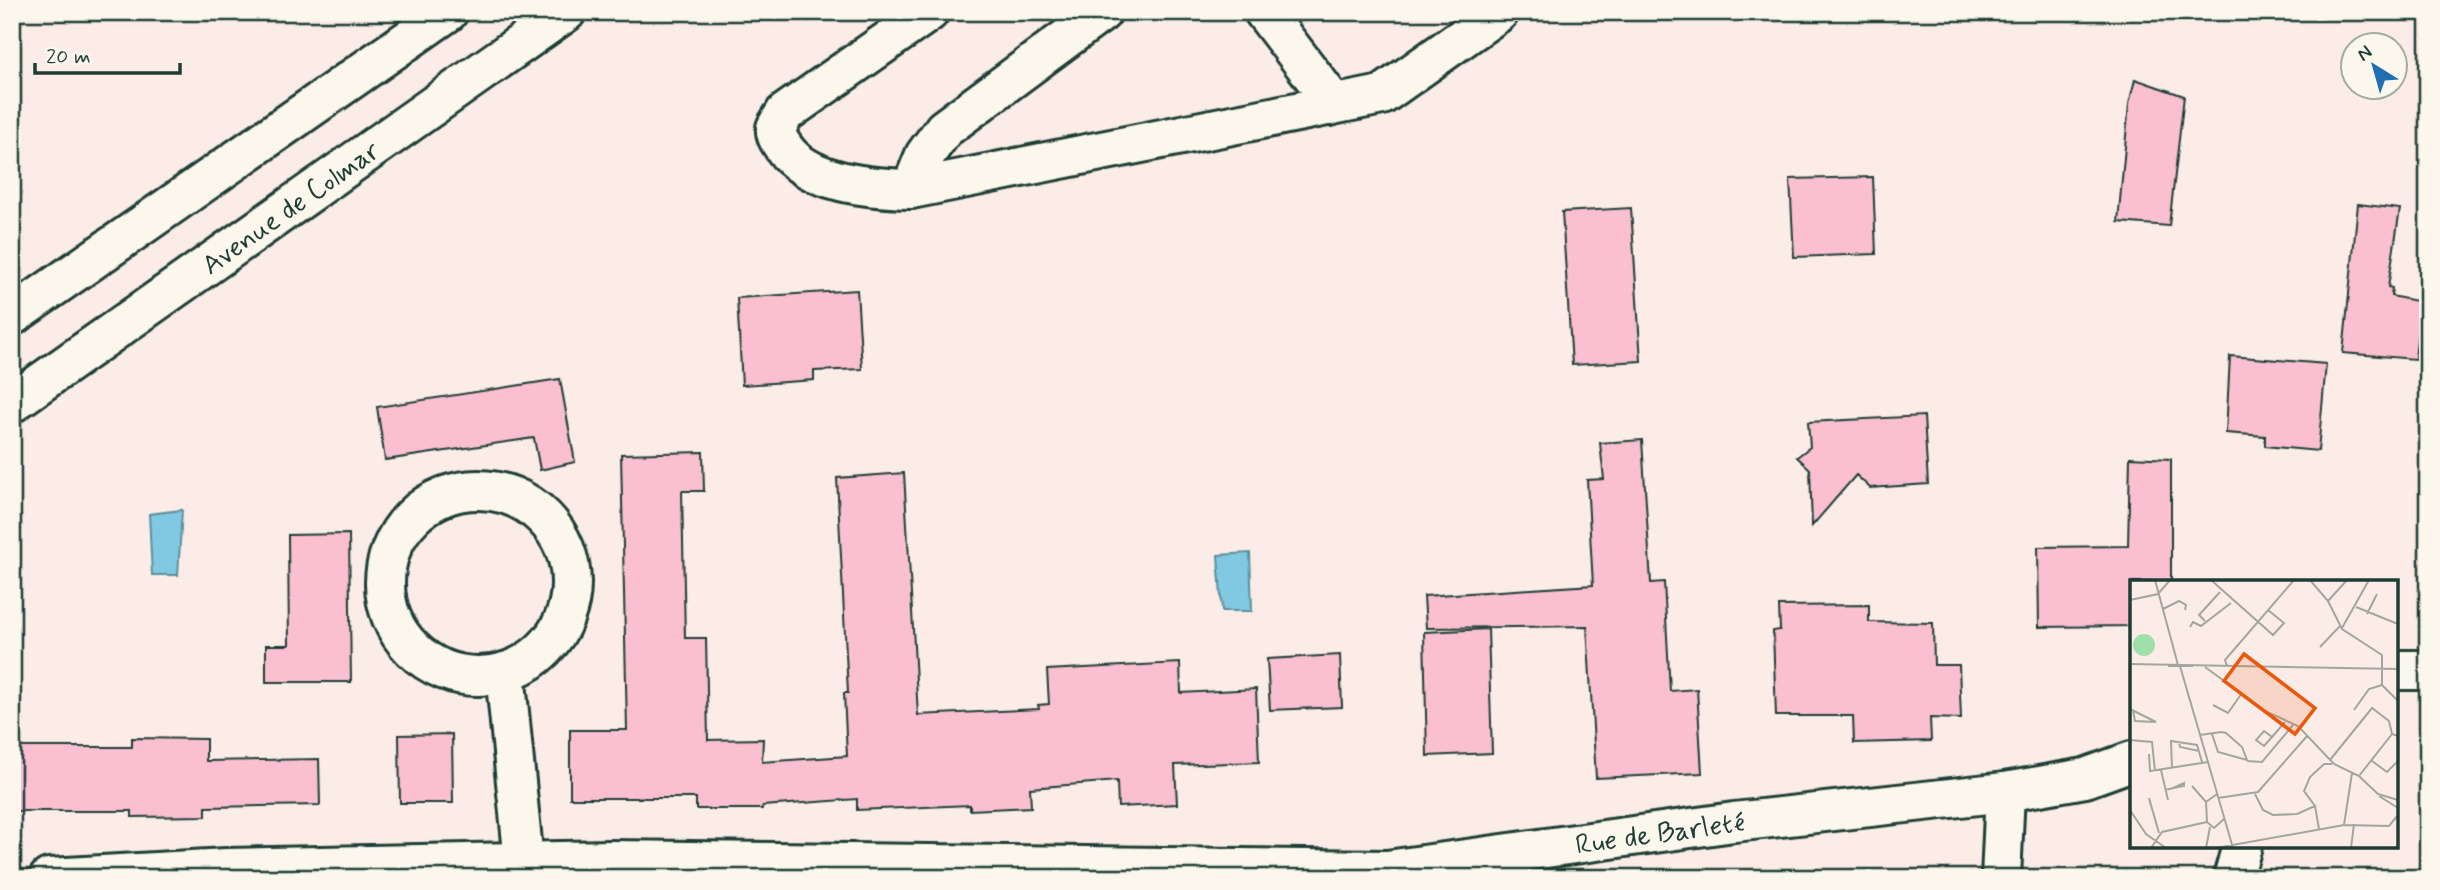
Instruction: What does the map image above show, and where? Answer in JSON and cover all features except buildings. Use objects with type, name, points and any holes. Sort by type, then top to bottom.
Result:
[{"type":"street","points":[[12,316],[448,12]]},
{"type":"street","name":"Avenue de Colmar","points":[[12,403],[566,12]]},
{"type":"street","points":[[929,12],[785,113],[776,128],[777,138],[791,158],[825,175],[876,188],[911,189],[1329,106],[1382,95],[1499,12]]},
{"type":"street","points":[[911,189],[925,155],[944,129],[1102,12]]},
{"type":"street","points":[[1264,12],[1326,93],[1329,106]]},
{"type":"street","points":[[463,491],[494,491],[524,501],[548,520],[565,547],[572,577],[568,608],[555,637],[533,659],[505,672],[474,677],[444,671],[418,655],[398,632],[386,604],[384,573],[398,536],[410,519],[434,500],[463,491]]},
{"type":"street","points":[[2398,670],[2428,670]]},
{"type":"street","points":[[505,672],[524,862]]},
{"type":"street","name":"Rue de Barleté","points":[[49,878],[227,868],[524,862],[610,869],[1387,870],[1734,822],[2005,792],[2085,778],[2130,762]]},
{"type":"street","points":[[2001,878],[2005,792]]},
{"type":"street","points":[[2233,878],[2241,848]]},
{"type":"water","points":[[182,510],[178,575],[152,575],[149,514]]},
{"type":"water","points":[[1250,553],[1252,611],[1222,611],[1218,555]]}]
